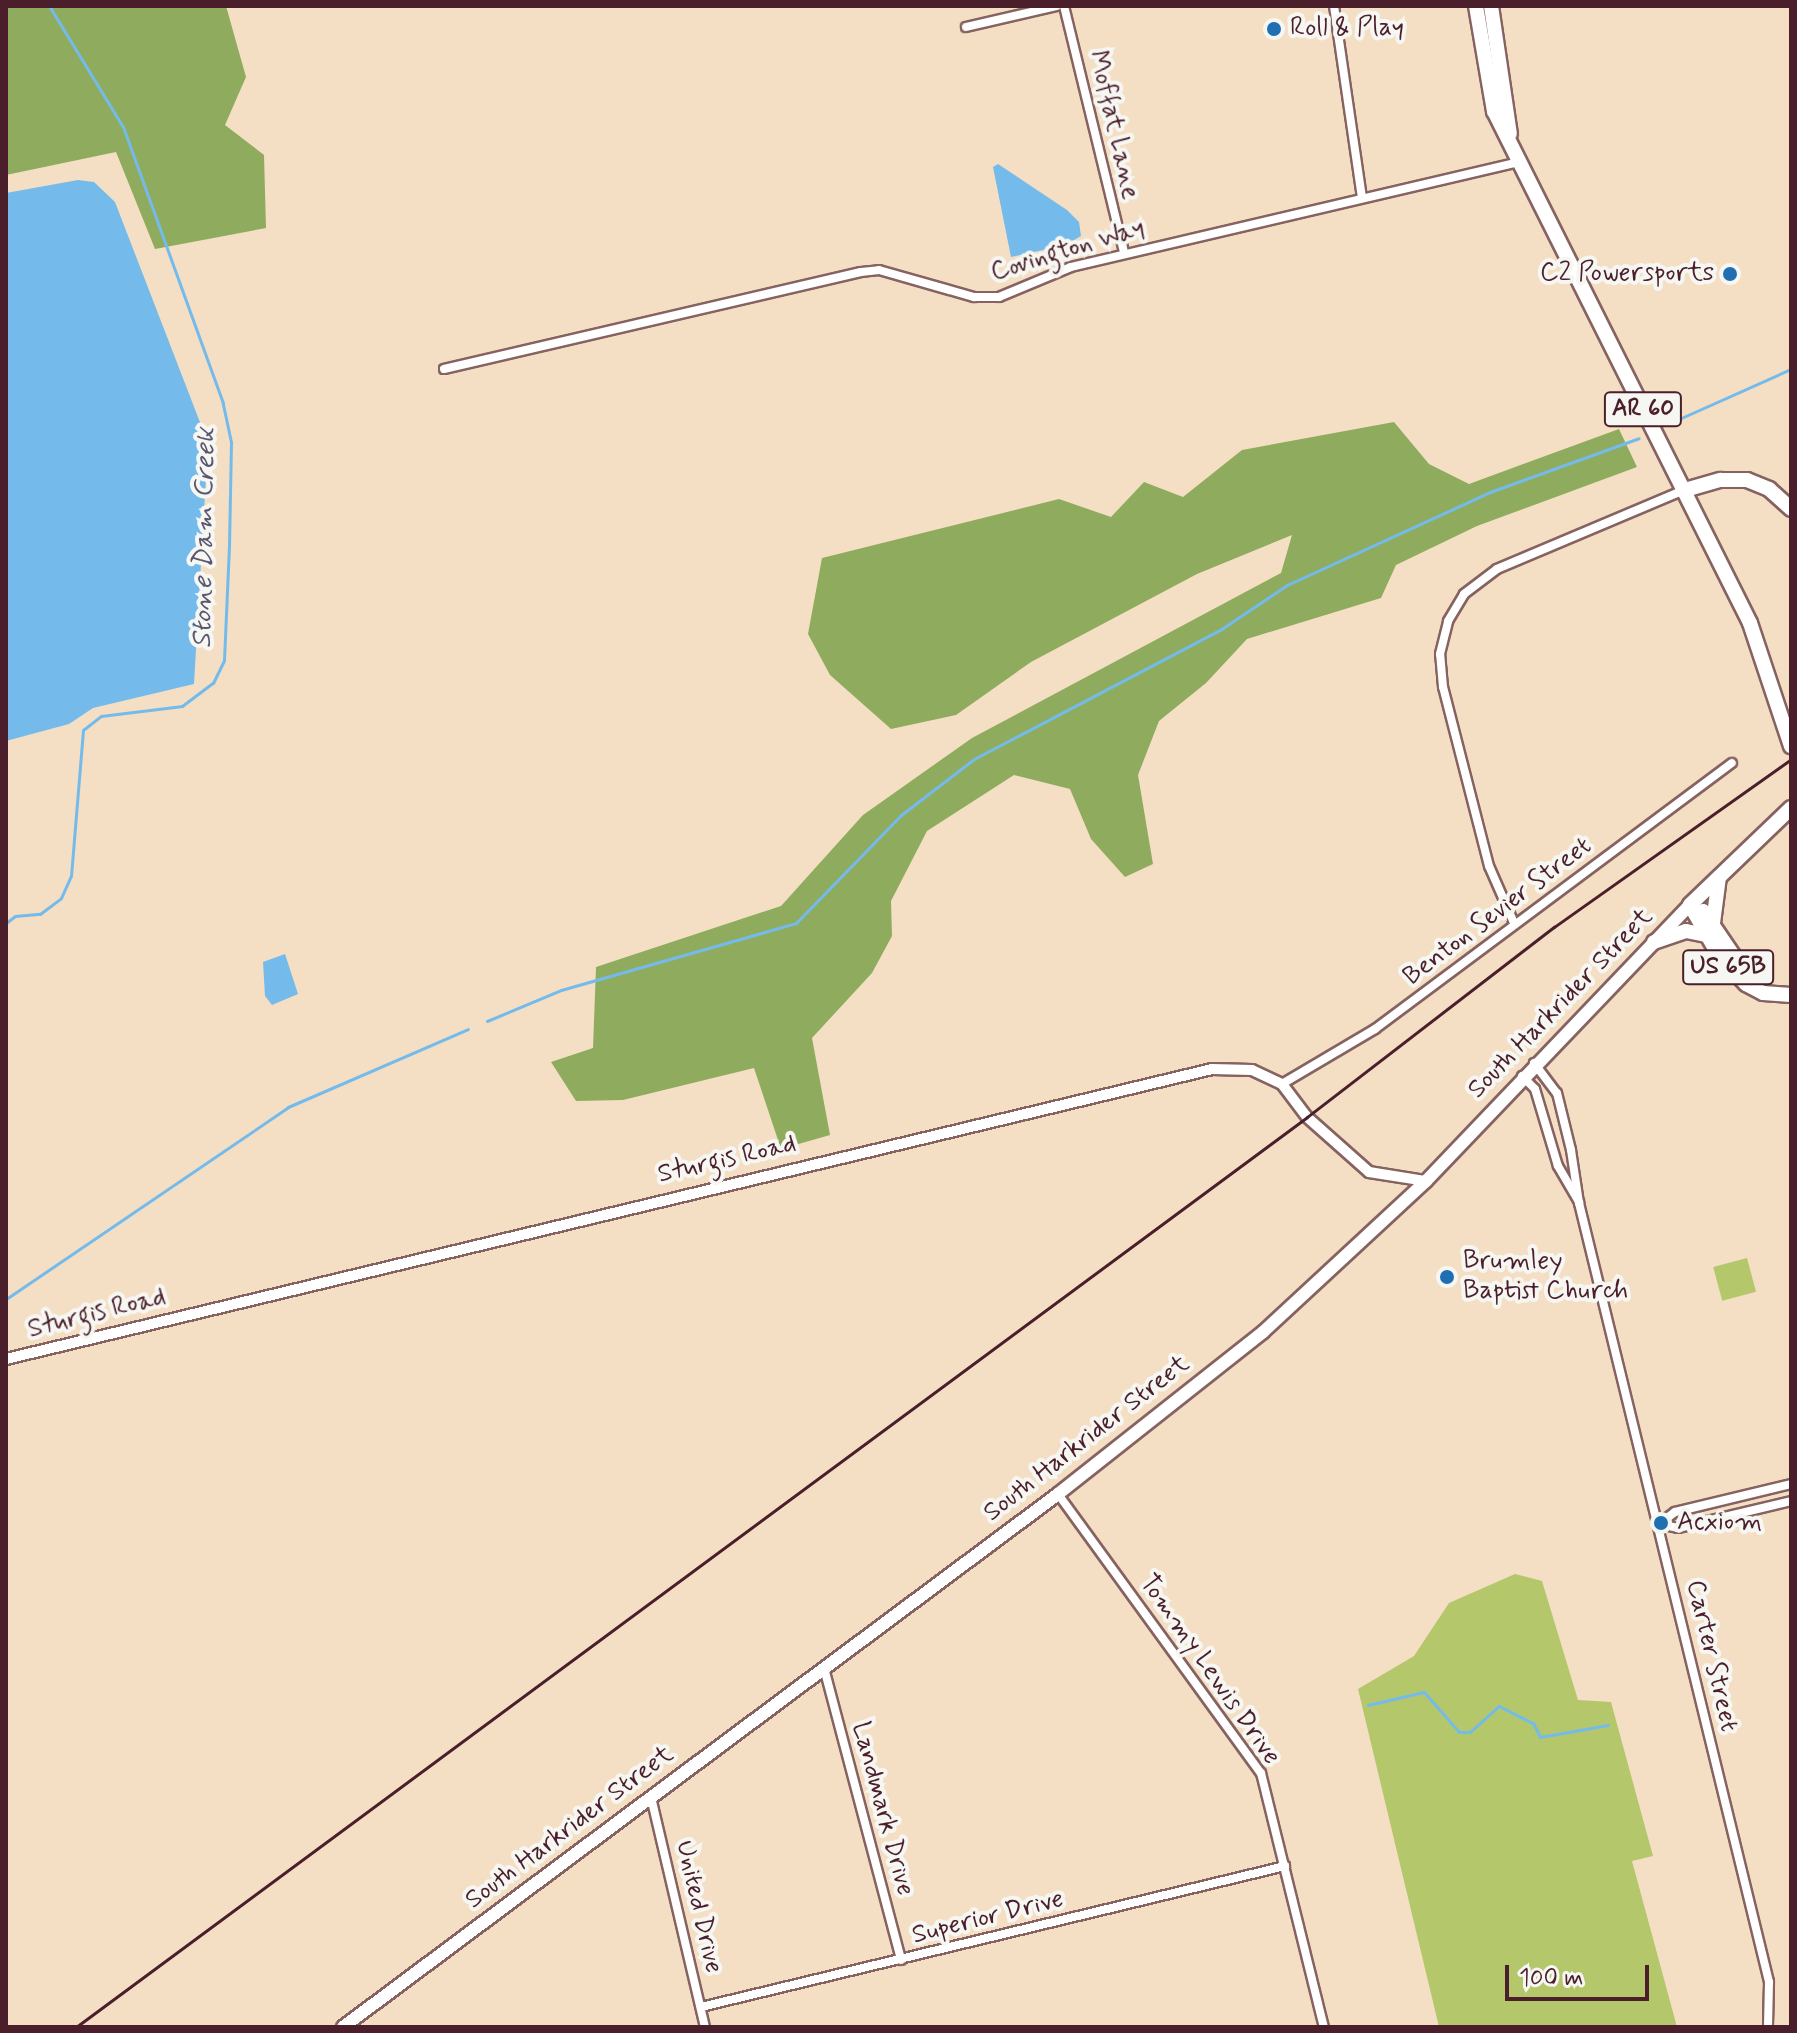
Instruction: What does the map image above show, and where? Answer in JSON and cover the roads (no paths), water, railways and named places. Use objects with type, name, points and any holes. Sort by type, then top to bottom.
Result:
[{"type":"main road","name":"AR 60","points":[[1476,6],[1494,111],[1685,490],[1768,673],[1791,746]]},
{"type":"main road","name":"AR 60","points":[[1491,6],[1512,147]]},
{"type":"main road","points":[[1685,490],[1721,480],[1747,480],[1769,489],[1791,509]]},
{"type":"main road","name":"South Harkrider Street","points":[[343,2027],[1058,1494],[1263,1332],[1426,1181],[1534,1063],[1720,873],[1791,808]]},
{"type":"main road","points":[[1710,931],[1720,873]]},
{"type":"main road","points":[[1693,902],[1710,931],[1744,971],[1760,982],[1791,986]]},
{"type":"main road","points":[[1654,942],[1686,931],[1710,931]]},
{"type":"main road","name":"US 65B","points":[[1710,931],[1746,984],[1763,993],[1791,995]]},
{"type":"street","points":[[966,27],[1057,6]]},
{"type":"street","name":"Moffat Lane","points":[[1064,6],[1124,253]]},
{"type":"street","points":[[1334,6],[1362,198]]},
{"type":"street","name":"Covington Way","points":[[444,369],[861,272],[879,270],[974,297],[999,297],[1071,267],[1124,253],[1518,162]]},
{"type":"street","points":[[1514,923],[1489,866],[1443,687],[1440,654],[1448,621],[1464,594],[1497,569],[1685,490]]},
{"type":"street","name":"Benton Sevier Street","points":[[1282,1084],[1375,1029],[1732,763]]},
{"type":"street","name":"Carter Street","points":[[1534,1063],[1557,1093],[1579,1203],[1769,1982],[1768,2027]]},
{"type":"street","name":"Sturgis Road","points":[[6,1359],[1212,1069],[1252,1070],[1282,1084]]},
{"type":"street","name":"Carter Street","points":[[1522,1076],[1535,1089],[1558,1166],[1579,1203]]},
{"type":"street","points":[[1282,1084],[1307,1117],[1369,1172],[1426,1181]]},
{"type":"street","points":[[1659,1524],[1675,1512],[1791,1484]]},
{"type":"street","name":"Tommy Lewis Drive","points":[[1058,1494],[1254,1762],[1285,1866],[1324,2027]]},
{"type":"street","points":[[1659,1524],[1678,1528],[1791,1501]]},
{"type":"street","name":"Landmark Drive","points":[[824,1668],[901,1960]]},
{"type":"street","name":"United Drive","points":[[651,1797],[705,2027]]},
{"type":"street","name":"Superior Drive","points":[[701,2007],[1285,1866]]},
{"type":"water","points":[[998,164],[1067,210],[1079,222],[1081,236],[1066,245],[1011,257],[993,167]]},
{"type":"water","points":[[78,180],[94,182],[115,202],[208,443],[194,684],[93,708],[69,724],[6,741],[6,193]]},
{"type":"water","points":[[285,954],[298,994],[272,1005],[265,996],[263,962]]},
{"type":"waterway","name":"Stone Dam Creek","points":[[6,923],[15,916],[40,914],[61,898],[71,876],[83,730],[101,716],[182,706],[213,683],[224,660],[231,442],[223,403],[123,127],[49,6]]},
{"type":"waterway","points":[[1670,423],[1791,369]]},
{"type":"waterway","points":[[487,1021],[561,990],[796,923],[901,815],[974,759],[1223,628],[1287,585],[1490,492],[1639,438]]},
{"type":"waterway","points":[[6,1299],[288,1107],[468,1029]]},
{"type":"waterway","points":[[1368,1705],[1424,1692],[1459,1732],[1470,1732],[1499,1706],[1533,1723],[1540,1737],[1608,1725]]},
{"type":"railway","points":[[76,2027],[1307,1117],[1554,927],[1791,759]]},
{"type":"place","name":"Roll & Play","points":[[1274,29]]},
{"type":"place","name":"C2 Powersports","points":[[1730,274]]},
{"type":"place","name":"Brumley Baptist Church","points":[[1447,1277]]},
{"type":"place","name":"Acxiom","points":[[1661,1523]]}]
